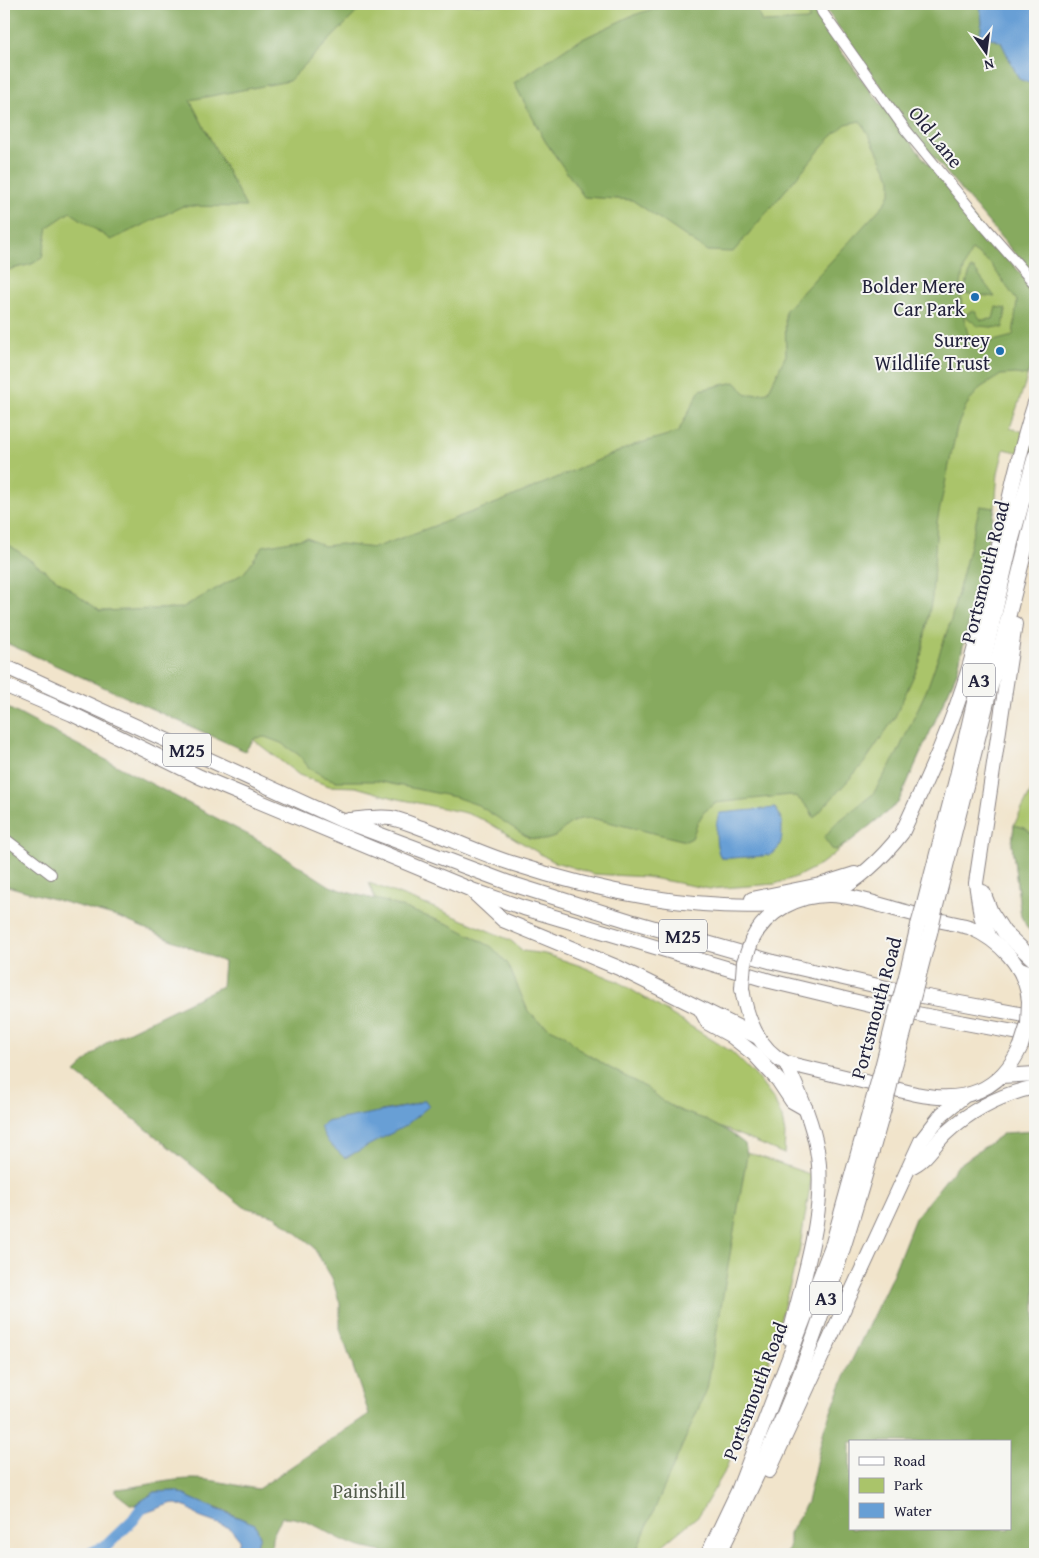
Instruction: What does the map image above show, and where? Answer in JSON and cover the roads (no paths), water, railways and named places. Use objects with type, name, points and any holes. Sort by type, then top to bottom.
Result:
[{"type":"highway","name":"A3","points":[[831,895],[858,880],[902,833],[940,750],[955,710],[977,638],[999,540],[1035,403]]},
{"type":"highway","name":"Portsmouth Road","points":[[708,1554],[738,1491],[833,1243],[880,1097],[925,927],[956,780],[1035,456]]},
{"type":"highway","name":"Portsmouth Road","points":[[930,905],[1016,591],[1035,510]]},
{"type":"highway","name":"A3","points":[[990,938],[981,916],[976,884],[1012,650],[1016,591]]},
{"type":"highway","name":"M25","points":[[4,666],[341,820],[510,883],[630,921],[754,956],[922,996],[1035,1017]]},
{"type":"highway","name":"M25","points":[[4,685],[72,714],[200,777],[472,890],[524,908],[770,981],[893,1010],[1035,1036]]},
{"type":"highway","name":"M25","points":[[341,820],[390,818],[416,826],[490,856],[573,881],[654,897],[715,905],[736,898],[760,898],[820,885],[867,870]]},
{"type":"highway","points":[[976,884],[984,894],[991,912],[1004,932],[1035,961]]},
{"type":"highway","name":"M25","points":[[472,890],[503,920],[619,968],[758,1036]]},
{"type":"highway","points":[[715,905],[759,906],[787,904],[814,896],[831,895],[860,900],[969,927],[990,938],[1009,956],[1025,981],[1029,1001],[1028,1024],[1022,1046],[1017,1055],[1001,1076],[986,1088],[964,1096],[934,1098],[786,1063],[774,1055],[758,1036],[746,1007],[742,988],[744,962],[752,940],[768,919],[787,904]]},
{"type":"highway","points":[[1018,968],[1035,975]]},
{"type":"highway","name":"M25","points":[[700,1008],[708,1023],[743,1044],[778,1080],[792,1101],[806,1109]]},
{"type":"highway","name":"A3","points":[[780,1383],[805,1272],[819,1200],[820,1181],[818,1150],[806,1109],[786,1063]]},
{"type":"highway","points":[[1001,1076],[1035,1074]]},
{"type":"highway","points":[[909,1167],[920,1164],[936,1142],[965,1117],[993,1101],[1035,1087]]},
{"type":"highway","name":"A3","points":[[750,1492],[768,1475],[894,1196],[921,1141],[942,1114],[964,1096]]},
{"type":"highway","name":"Portsmouth Road","points":[[719,1554],[750,1492],[792,1394],[816,1330],[860,1195],[880,1097]]},
{"type":"street","name":"Old Lane","points":[[820,4],[822,12],[905,129],[1035,284]]},
{"type":"street","points":[[4,838],[51,874]]},
{"type":"water","points":[[980,4],[1035,4],[1035,85],[1019,79],[1001,42],[980,34],[982,22]]},
{"type":"water","points":[[775,808],[780,816],[782,827],[780,845],[777,850],[763,856],[721,858],[717,848],[716,835],[720,813]]},
{"type":"water","points":[[425,1100],[429,1106],[405,1126],[345,1158],[328,1142],[320,1127],[326,1122],[410,1106]]},
{"type":"water","points":[[176,1491],[255,1524],[260,1536],[253,1554],[235,1554],[240,1540],[230,1528],[199,1517],[188,1508],[173,1503],[145,1513],[135,1505],[155,1492]]},
{"type":"waterway","points":[[89,1554],[106,1546],[133,1520],[141,1509],[156,1501]]},
{"type":"place","name":"Bolder Mere Car Park","points":[[975,297]]},
{"type":"place","name":"Surrey Wildlife Trust","points":[[1000,351]]},
{"type":"park label","name":"Painshill","points":[[369,1491]]}]
